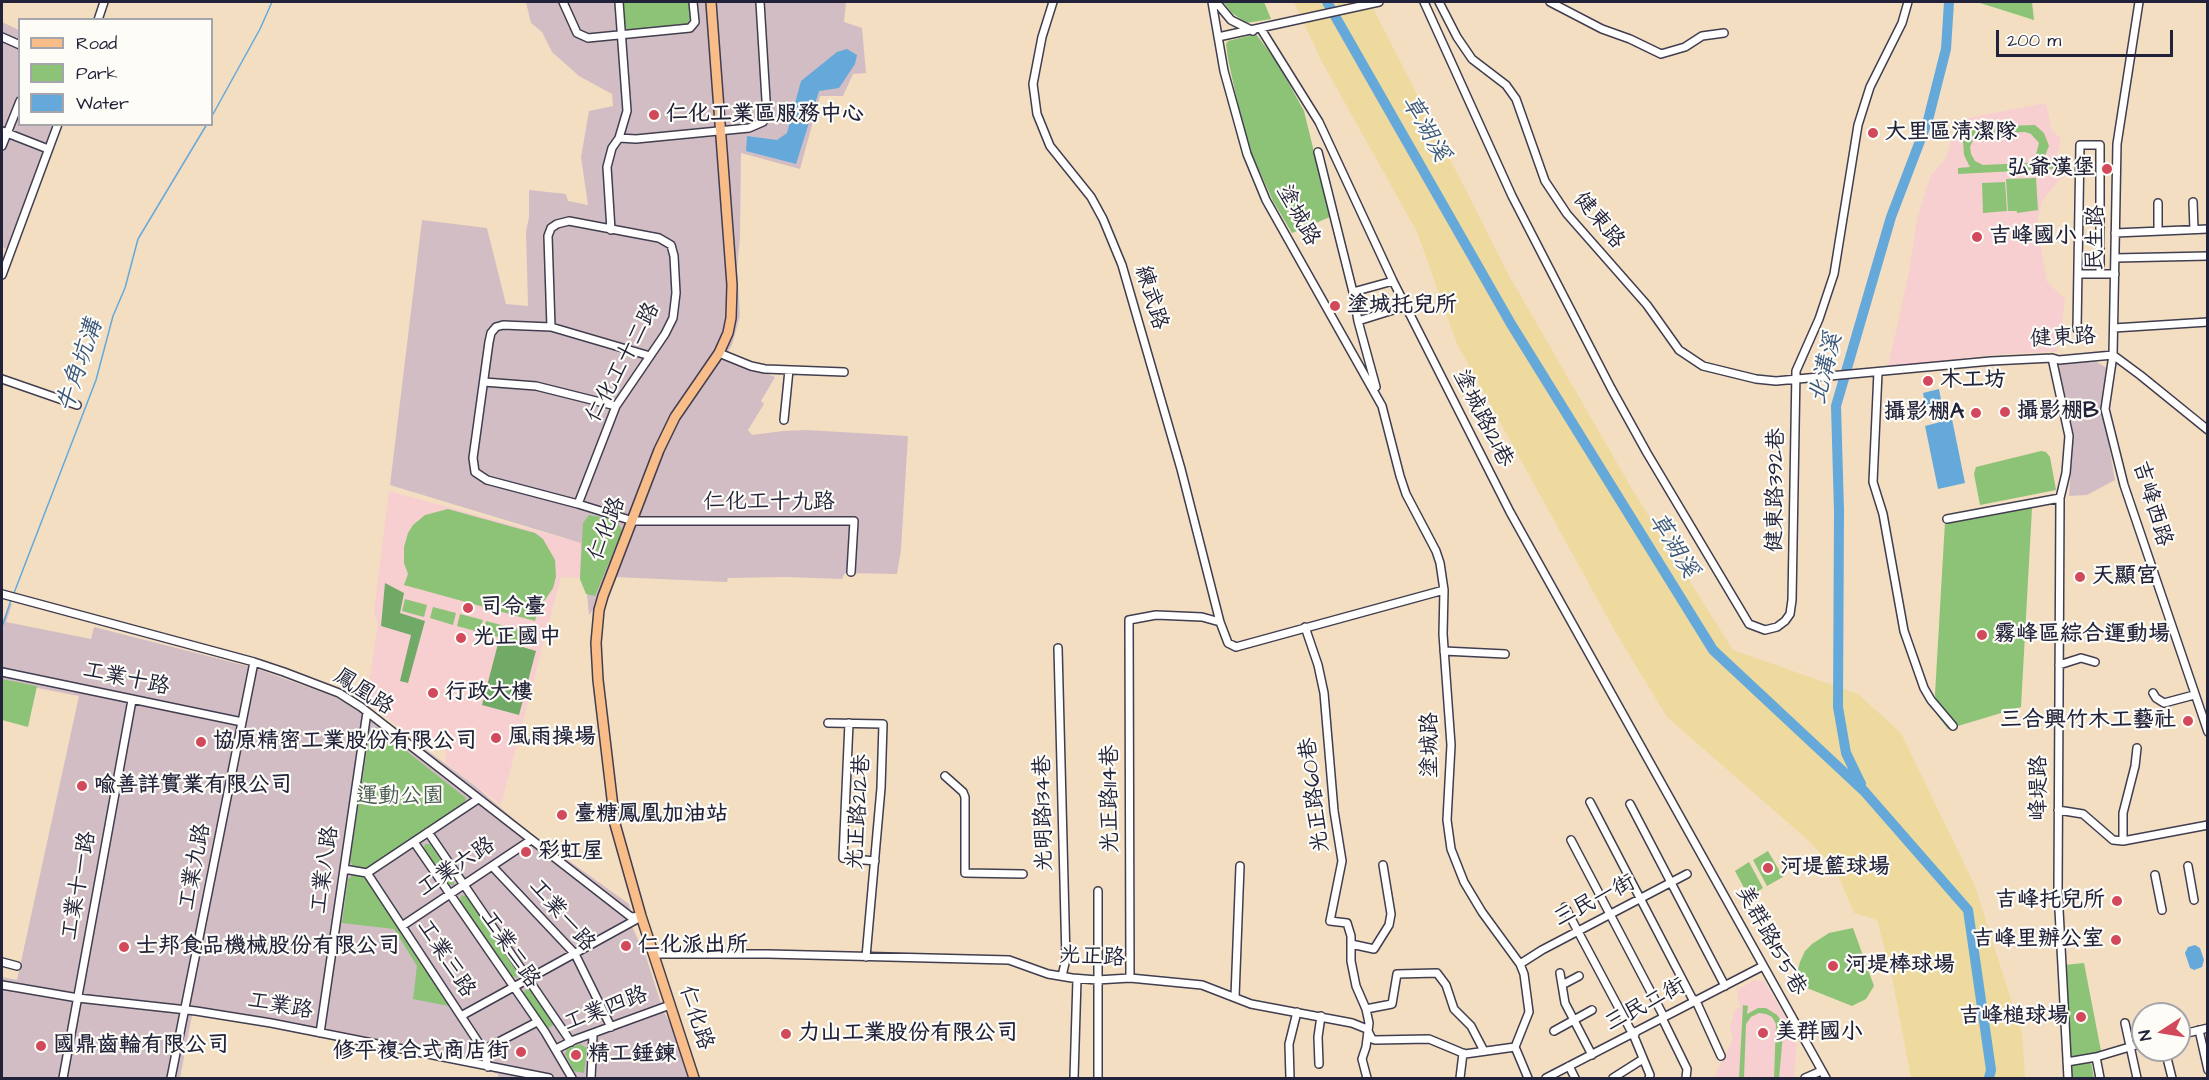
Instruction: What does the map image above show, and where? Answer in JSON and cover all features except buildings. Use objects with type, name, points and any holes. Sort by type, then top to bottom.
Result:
[{"type":"main road","name":"仁化路","points":[[694,1078],[641,916],[614,815],[598,680],[596,643],[599,610],[671,425],[719,353],[728,333],[732,307],[711,2]]},
{"type":"street","points":[[99,18],[104,2]]},
{"type":"street","points":[[562,2],[579,35],[588,38],[690,28],[695,22],[693,2]]},
{"type":"street","points":[[611,230],[606,173],[610,153],[620,138],[627,111],[619,2]]},
{"type":"street","points":[[620,138],[636,139],[752,127],[760,124],[765,118],[766,100],[760,2]]},
{"type":"street","name":"練武路","points":[[1053,2],[1042,37],[1033,84],[1037,114],[1050,146],[1091,197],[1122,265],[1181,469],[1220,622],[1228,643],[1236,647],[1444,590]]},
{"type":"street","points":[[1214,2],[1231,20],[1259,29]]},
{"type":"street","points":[[1214,2],[1218,38],[1379,2]]},
{"type":"street","name":"健東路392巷","points":[[1424,2],[1512,196],[1611,388],[1749,624],[1765,630],[1777,627],[1785,621],[1790,614],[1792,600],[1799,380],[1796,371],[1820,319],[1834,273],[1858,125],[1870,87],[1902,23],[1908,2]]},
{"type":"street","name":"健東路","points":[[1439,2],[1457,38],[1472,58],[1506,85],[1516,99],[1545,181],[1557,201],[1647,305],[1679,350],[1703,366],[1776,381],[1991,361],[2052,358],[2059,360],[2113,355]]},
{"type":"street","points":[[1550,2],[1602,29],[1661,54],[1685,47],[1702,36],[1724,33]]},
{"type":"street","name":"民生路","points":[[2113,355],[2117,144],[2139,2]]},
{"type":"street","name":"塗城路121巷","points":[[1259,29],[1319,122],[1393,281],[1510,513],[1682,821]]},
{"type":"street","points":[[2,37],[18,44]]},
{"type":"street","name":"塗城路","points":[[1218,38],[1241,140],[1266,200],[1379,398]]},
{"type":"street","points":[[2,146],[4,132],[18,105]]},
{"type":"street","points":[[2,275],[57,126]]},
{"type":"street","points":[[4,132],[48,149]]},
{"type":"street","points":[[2077,329],[2080,145],[2100,145],[2100,274]]},
{"type":"street","name":"塗城路","points":[[1318,152],[1353,292],[1358,321],[1393,443],[1400,476],[1406,494],[1436,551],[1444,590],[1444,651],[1451,746],[1447,820],[1451,849],[1464,882],[1482,912],[1520,964],[1524,974],[1529,1012],[1515,1047]]},
{"type":"street","points":[[2193,202],[2194,229]]},
{"type":"street","points":[[2158,203],[2158,231]]},
{"type":"street","name":"仁化工十二路","points":[[551,327],[548,236],[551,228],[569,221],[663,238],[671,245],[676,293],[675,310],[669,327],[616,406],[578,504]]},
{"type":"street","points":[[2115,233],[2208,229]]},
{"type":"street","points":[[2115,258],[2208,256]]},
{"type":"street","points":[[2078,274],[2115,274]]},
{"type":"street","points":[[1353,292],[1393,281]]},
{"type":"street","points":[[1358,321],[1406,306]]},
{"type":"street","points":[[2114,328],[2208,322]]},
{"type":"street","points":[[633,521],[487,480],[475,472],[473,459],[490,338],[496,327],[503,325],[551,327],[650,356]]},
{"type":"street","points":[[719,353],[751,366],[844,372]]},
{"type":"street","points":[[2113,355],[2208,430]]},
{"type":"street","name":"吉峰西路","points":[[2113,355],[2105,409],[2124,485],[2208,732]]},
{"type":"street","name":"峰堤路","points":[[2052,358],[2069,436],[2066,473],[2060,498],[2058,810],[2058,891],[2068,1078]]},
{"type":"street","points":[[784,420],[789,370]]},
{"type":"street","points":[[1874,372],[1873,482],[1883,514],[1904,631],[1924,687],[1931,700],[1953,726]]},
{"type":"street","points":[[2,379],[77,405]]},
{"type":"street","points":[[484,382],[536,386],[616,406]]},
{"type":"street","points":[[1947,519],[2060,498]]},
{"type":"street","name":"仁化工十九路","points":[[633,521],[855,521],[851,572]]},
{"type":"street","name":"鳳凰路","points":[[4,595],[254,662],[330,689],[367,712],[631,917],[641,916]]},
{"type":"street","name":"光正路114巷","points":[[1130,978],[1129,620],[1156,615],[1202,617],[1220,622]]},
{"type":"street","name":"光正路60巷","points":[[1305,627],[1318,664],[1324,693],[1334,811],[1342,861],[1330,921],[1347,923],[1351,936],[1351,961],[1356,986],[1366,1009],[1369,1023],[1362,1063],[1367,1078]]},
{"type":"street","name":"光明路134巷","points":[[1058,648],[1066,959],[1062,976]]},
{"type":"street","points":[[1444,651],[1505,654]]},
{"type":"street","points":[[2059,665],[2081,658],[2095,662]]},
{"type":"street","name":"工業九路","points":[[171,1078],[254,662]]},
{"type":"street","name":"工業十路","points":[[2,672],[242,722]]},
{"type":"street","points":[[2153,693],[2164,703],[2194,695]]},
{"type":"street","name":"工業十一路","points":[[63,1078],[132,700]]},
{"type":"street","name":"工業八路","points":[[320,1033],[367,712]]},
{"type":"street","name":"光正路212巷","points":[[828,723],[883,724],[875,861],[866,957]]},
{"type":"street","points":[[849,723],[843,858],[875,861]]},
{"type":"street","points":[[2123,841],[2123,813],[2135,766],[2137,748]]},
{"type":"street","points":[[945,776],[965,796],[965,873],[1023,874]]},
{"type":"street","points":[[344,869],[367,873],[478,799]]},
{"type":"street","points":[[1590,802],[1692,998],[1696,1001],[1721,1056]]},
{"type":"street","points":[[1630,804],[1725,986]]},
{"type":"street","points":[[2058,810],[2083,814],[2113,840],[2123,841],[2208,825]]},
{"type":"street","name":"美群路155巷","points":[[1682,821],[1826,1078]]},
{"type":"street","name":"工業二路","points":[[428,832],[571,1042]]},
{"type":"street","name":"工業六路","points":[[402,926],[531,840]]},
{"type":"street","points":[[1571,840],[1663,1018],[1687,1069],[1686,1078]]},
{"type":"street","name":"工業二路","points":[[414,842],[556,1049],[572,1078]]},
{"type":"street","points":[[1351,944],[1374,949],[1389,925],[1391,914],[1383,865]]},
{"type":"street","name":"工業一路","points":[[492,866],[575,954],[611,1027]]},
{"type":"street","points":[[1235,997],[1240,866]]},
{"type":"street","points":[[2188,866],[2194,900]]},
{"type":"street","name":"工業三路","points":[[367,873],[483,1050],[488,1067]]},
{"type":"street","name":"三民一街","points":[[1520,964],[1579,930],[1688,874]]},
{"type":"street","points":[[2155,875],[2162,910]]},
{"type":"street","points":[[1098,891],[1098,1078]]},
{"type":"street","points":[[1565,907],[1634,1034],[1650,1075],[1649,1078]]},
{"type":"street","points":[[461,1016],[641,916]]},
{"type":"street","name":"光正路","points":[[653,954],[723,953],[1009,960],[1048,974],[1077,979],[1130,978],[1203,986],[1251,1004],[1352,1023],[1367,1029],[1372,1039],[1375,1040],[1429,1040],[1468,1054],[1515,1047]]},
{"type":"street","points":[[2,962],[17,966]]},
{"type":"street","name":"三民二街","points":[[1546,1078],[1763,966]]},
{"type":"street","points":[[1366,1009],[1392,1004],[1397,974],[1437,973],[1446,985],[1454,1009],[1471,1026],[1484,1051]]},
{"type":"street","points":[[1560,973],[1565,1003],[1592,1055]]},
{"type":"street","points":[[1562,985],[1579,976]]},
{"type":"street","points":[[1074,1078],[1077,979]]},
{"type":"street","name":"工業路","points":[[2,985],[78,998],[184,1009],[549,1078]]},
{"type":"street","name":"工業四路","points":[[556,1049],[670,1005]]},
{"type":"street","points":[[1554,1031],[1592,1010]]},
{"type":"street","points":[[1290,1078],[1288,1044],[1297,1012]]},
{"type":"street","points":[[1319,1064],[1318,1037],[1321,1016]]},
{"type":"street","points":[[483,1050],[537,1022]]},
{"type":"street","points":[[2125,1023],[2137,1078]]},
{"type":"street","points":[[2191,1032],[2208,1028]]},
{"type":"street","points":[[2199,1030],[2208,1070]]},
{"type":"street","points":[[591,1078],[593,1035]]},
{"type":"street","points":[[2067,1062],[2096,1057],[2129,1046]]},
{"type":"street","points":[[1515,1047],[1528,1078]]},
{"type":"street","points":[[1460,1078],[1463,1053]]},
{"type":"street","points":[[2096,1057],[2100,1078]]},
{"type":"street","points":[[1613,1078],[1643,1059]]},
{"type":"street","points":[[2168,1062],[2172,1078]]},
{"type":"street","points":[[1569,1066],[1575,1078]]},
{"type":"street","points":[[1805,1078],[1821,1071]]},
{"type":"shaded area","points":[[526,2],[846,2],[844,22],[862,28],[866,73],[853,74],[843,96],[820,96],[800,169],[741,153],[740,238],[737,268],[740,316],[732,345],[725,356],[775,377],[761,401],[764,404],[748,430],[752,435],[807,430],[908,436],[901,550],[897,574],[845,573],[842,579],[728,578],[727,582],[615,577],[600,623],[594,609],[589,615],[587,594],[580,578],[581,543],[390,485],[422,220],[487,228],[506,304],[528,306],[526,232],[529,217],[529,190],[566,194],[568,201],[588,205],[581,157],[589,111],[613,106],[612,94],[579,76],[552,52],[542,32],[531,23]]},
{"type":"shaded area","points":[[2,22],[18,30],[18,126],[61,126],[11,251],[2,247]]},
{"type":"shaded area","name":"吉峰國小","points":[[2046,103],[2052,131],[2061,138],[2056,161],[2068,172],[2042,201],[2037,223],[2047,282],[2065,299],[2061,331],[2056,336],[2058,351],[1990,355],[1888,367],[1909,272],[1917,219],[1931,175],[1946,158],[1957,120]]},
{"type":"shaded area","points":[[2092,359],[2107,368],[2102,406],[2115,480],[2087,495],[2069,496],[2073,438],[2058,364]]},
{"type":"shaded area","name":"光正國中","points":[[389,491],[581,543],[580,578],[561,577],[501,805],[445,762],[446,752],[443,747],[416,740],[366,702],[378,624],[374,611]]},
{"type":"shaded area","points":[[12,604],[6,622],[91,639],[94,627],[255,668],[335,697],[377,718],[417,743],[474,785],[530,833],[629,904],[633,920],[630,922],[646,957],[663,1010],[674,1031],[688,1078],[498,1078],[498,1074],[440,1057],[193,1010],[180,1078],[2,1078],[2,977],[17,980],[79,696],[2,681],[2,622]]},
{"type":"shaded area","name":"美群國小","points":[[1754,980],[1764,981],[1797,1038],[1794,1078],[1714,1078],[1733,1039],[1730,1028],[1735,1010],[1740,1007],[1737,990]]},
{"type":"green space","points":[[623,2],[690,2],[692,16],[687,24],[628,31],[625,26]]},
{"type":"green space","points":[[1223,2],[1264,2],[1271,19],[1246,23],[1232,13]]},
{"type":"green space","points":[[1977,2],[2032,2],[2034,20]]},
{"type":"green space","points":[[1256,34],[1277,62],[1304,111],[1330,217],[1292,233],[1273,201],[1246,141],[1228,59],[1226,44],[1228,41]]},
{"type":"green space","points":[[2035,125],[2044,133],[2049,146],[2042,163],[2055,162],[2055,169],[1958,174],[1958,168],[1970,167],[1964,155],[1963,141],[1974,127]],"holes":[[[2025,132],[2031,134],[2039,143],[2035,158],[2028,163],[1983,165],[1975,161],[1971,154],[1970,147],[1979,134]]]},
{"type":"green space","points":[[2036,178],[2038,210],[2017,213],[2017,211],[2008,211],[2006,179]]},
{"type":"green space","points":[[2005,182],[2007,211],[1983,213],[1982,183]]},
{"type":"green space","points":[[2041,451],[2046,452],[2050,457],[2056,490],[1980,505],[1974,474],[1976,467]]},
{"type":"green space","name":"霧峰區綜合運動場","points":[[2032,508],[2021,707],[1948,729],[1937,715],[1935,694],[1945,522]]},
{"type":"green space","points":[[448,509],[535,533],[543,539],[555,560],[556,577],[553,588],[545,600],[530,609],[529,612],[537,614],[535,621],[404,585],[408,574],[404,563],[404,547],[408,533],[413,525],[425,515]]},
{"type":"green space","points":[[589,515],[612,519],[619,524],[622,531],[595,596],[586,594],[580,579],[583,523]]},
{"type":"green space","points":[[385,583],[404,593],[400,613],[425,621],[408,683],[400,681],[411,635],[381,626]]},
{"type":"green space","points":[[405,599],[427,605],[424,617],[402,611]]},
{"type":"green space","points":[[433,607],[456,613],[453,625],[430,618]]},
{"type":"green space","points":[[460,614],[483,620],[479,632],[457,626]]},
{"type":"green space","points":[[486,621],[509,627],[506,639],[483,633]]},
{"type":"green space","points":[[511,627],[536,633],[532,645],[508,640]]},
{"type":"green space","points":[[499,640],[536,651],[519,715],[482,705]]},
{"type":"green space","points":[[2,679],[37,686],[28,727],[2,720]]},
{"type":"green space","name":"運動公園","points":[[376,727],[466,798],[465,802],[367,869],[354,867],[350,862],[370,730]]},
{"type":"green space","points":[[425,844],[430,844],[454,880],[454,885],[450,885],[441,874],[424,848]]},
{"type":"green space","name":"河堤籃球場","points":[[1768,851],[1783,877],[1767,886],[1753,860]]},
{"type":"green space","name":"河堤籃球場","points":[[1749,862],[1763,888],[1749,897],[1735,871]]},
{"type":"green space","points":[[354,874],[364,875],[449,1006],[413,999],[417,966],[394,929],[342,923],[348,879]]},
{"type":"green space","points":[[461,895],[466,896],[518,973],[517,978],[512,976],[460,901]]},
{"type":"green space","name":"河堤棒球場","points":[[1853,928],[1874,986],[1866,999],[1852,1006],[1797,984],[1796,976],[1800,962],[1805,951],[1812,944],[1829,933]]},
{"type":"green space","name":"吉峰槌球場","points":[[2084,963],[2101,1051],[2071,1059],[2064,965]]},
{"type":"green space","points":[[526,989],[531,990],[554,1024],[547,1029],[523,994]]},
{"type":"green space","points":[[1743,1005],[1748,1006],[1747,1014],[1758,1008],[1766,1008],[1777,1015],[1784,1024],[1779,1078],[1774,1078],[1776,1024],[1772,1017],[1759,1013],[1751,1017],[1746,1024],[1744,1078],[1739,1078]]},
{"type":"green space","points":[[580,1044],[587,1048],[584,1073],[574,1071],[565,1054],[567,1049]]},
{"type":"green space","points":[[2091,1062],[2094,1078],[2072,1078],[2071,1066]]},
{"type":"sand","points":[[1294,2],[1370,2],[1511,279],[1635,494],[1733,650],[1858,694],[1901,733],[1975,886],[2022,1034],[2025,1078],[1911,1078],[1891,972],[1877,920],[1854,913],[1836,870],[1809,841],[1667,717],[1616,633],[1457,344],[1417,232],[1321,60]]},
{"type":"water","points":[[847,49],[857,55],[855,64],[839,88],[819,91],[796,164],[746,151],[747,136],[777,140],[787,133],[801,81],[837,52]]},
{"type":"water","points":[[1939,389],[1942,405],[1926,409],[1923,393]]},
{"type":"water","points":[[1952,419],[1965,483],[1938,489],[1925,426]]},
{"type":"water","points":[[2195,945],[2200,948],[2204,960],[2202,967],[2194,970],[2190,968],[2185,953],[2188,947]]},
{"type":"waterway","name":"牛角坑溝","points":[[213,114],[260,29],[272,2]]},
{"type":"waterway","name":"草湖溪","points":[[1327,2],[1511,324],[1713,650],[1864,791],[1968,910],[1991,1070],[1989,1078]]},
{"type":"waterway","name":"北溝溪","points":[[1861,784],[1846,753],[1838,707],[1839,511],[1836,406],[1891,217],[1928,120],[1946,49],[1949,2]]},
{"type":"waterway","name":"牛角坑溝","points":[[14,593],[96,380],[113,316],[125,288],[138,239],[206,126]]},
{"type":"waterway","name":"牛角坑溝","points":[[2,627],[11,600]]},
{"type":"place","name":"仁化工業區服務中心","points":[[654,115]]},
{"type":"place","name":"大里區清潔隊","points":[[1873,133]]},
{"type":"place","name":"弘爺漢堡","points":[[2107,169]]},
{"type":"place","name":"吉峰國小","points":[[1977,237]]},
{"type":"place","name":"塗城托兒所","points":[[1335,306]]},
{"type":"place","name":"木工坊","points":[[1928,381]]},
{"type":"place","name":"攝影棚B","points":[[2005,412]]},
{"type":"place","name":"攝影棚A","points":[[1976,413]]},
{"type":"place","name":"天顯宮","points":[[2080,577]]},
{"type":"place","name":"司令臺","points":[[468,608]]},
{"type":"place","name":"霧峰區綜合運動場","points":[[1982,635]]},
{"type":"place","name":"光正國中","points":[[461,638]]},
{"type":"place","name":"行政大樓","points":[[433,693]]},
{"type":"place","name":"三合興竹木工藝社","points":[[2188,721]]},
{"type":"place","name":"風雨操場","points":[[496,738]]},
{"type":"place","name":"協原精密工業股份有限公司","points":[[201,742]]},
{"type":"place","name":"喻善詳實業有限公司","points":[[82,786]]},
{"type":"place","name":"臺糖鳳凰加油站","points":[[562,815]]},
{"type":"place","name":"彩虹屋","points":[[526,852]]},
{"type":"place","name":"河堤籃球場","points":[[1768,868]]},
{"type":"place","name":"吉峰托兒所","points":[[2117,901]]},
{"type":"place","name":"吉峰里辦公室","points":[[2116,940]]},
{"type":"place","name":"仁化派出所","points":[[626,946]]},
{"type":"place","name":"士邦食品機械股份有限公司","points":[[124,947]]},
{"type":"place","name":"河堤棒球場","points":[[1833,966]]},
{"type":"place","name":"吉峰槌球場","points":[[2081,1017]]},
{"type":"place","name":"美群國小","points":[[1763,1033]]},
{"type":"place","name":"力山工業股份有限公司","points":[[786,1034]]},
{"type":"place","name":"國鼎齒輪有限公司","points":[[41,1046]]},
{"type":"place","name":"修平複合式商店街","points":[[521,1052]]},
{"type":"place","name":"精工錘鍊","points":[[576,1055]]}]
